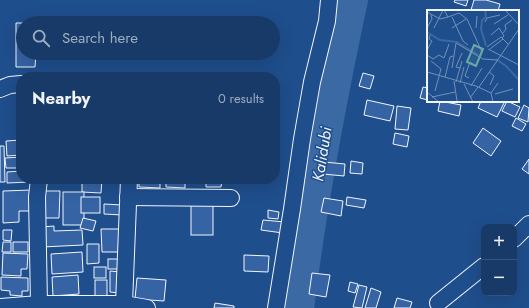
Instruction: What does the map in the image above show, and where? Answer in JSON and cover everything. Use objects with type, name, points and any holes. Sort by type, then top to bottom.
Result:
[{"type":"street","points":[[276,308],[302,139],[329,0]]},
{"type":"street","points":[[0,89],[10,84],[16,84]]},
{"type":"street","points":[[38,184],[37,197],[39,304]]},
{"type":"street","points":[[124,304],[129,184]]},
{"type":"street","points":[[128,198],[231,198]]},
{"type":"street","points":[[517,236],[529,224]]},
{"type":"street","points":[[438,302],[481,268]]},
{"type":"street","points":[[0,307],[39,304],[124,304],[147,308]]},
{"type":"building","points":[[455,0],[468,0],[466,6],[454,2]]},
{"type":"building","points":[[474,0],[486,0],[500,4],[498,10],[471,10]]},
{"type":"building","points":[[16,60],[36,60],[35,67],[16,67]]},
{"type":"building","points":[[363,73],[374,76],[370,89],[359,86]]},
{"type":"building","points":[[423,87],[427,88],[427,100],[420,98]]},
{"type":"building","points":[[367,100],[394,106],[390,121],[364,115]]},
{"type":"building","points":[[440,102],[461,105],[459,116],[438,111]]},
{"type":"building","points":[[481,102],[504,102],[497,117],[478,108]]},
{"type":"building","points":[[506,102],[520,107],[515,117],[502,111]]},
{"type":"building","points":[[524,105],[529,108],[528,122],[518,118]]},
{"type":"building","points":[[397,106],[411,108],[408,130],[395,129]]},
{"type":"building","points":[[516,118],[526,124],[522,131],[512,126]]},
{"type":"building","points":[[483,128],[501,141],[491,156],[473,143]]},
{"type":"building","points":[[395,133],[409,136],[407,147],[393,144]]},
{"type":"building","points":[[16,140],[16,155],[7,156],[6,141]]},
{"type":"building","points":[[0,146],[4,146],[5,182],[0,182]]},
{"type":"building","points":[[16,157],[16,168],[6,168],[5,158]]},
{"type":"building","points":[[529,159],[529,174],[522,169]]},
{"type":"building","points":[[351,161],[363,163],[362,174],[350,173]]},
{"type":"building","points":[[324,162],[345,164],[344,176],[323,174]]},
{"type":"building","points":[[16,171],[16,183],[7,183],[7,172]]},
{"type":"building","points":[[82,184],[102,184],[101,193],[82,192]]},
{"type":"building","points":[[139,184],[160,184],[160,188],[139,187]]},
{"type":"building","points":[[166,184],[185,184],[185,188],[166,187]]},
{"type":"building","points":[[206,184],[221,184],[221,187],[206,187]]},
{"type":"building","points":[[32,190],[33,211],[19,211],[19,222],[3,223],[3,191]]},
{"type":"building","points":[[45,191],[60,191],[59,218],[44,218]]},
{"type":"building","points":[[63,192],[84,192],[84,225],[63,225]]},
{"type":"building","points":[[81,197],[100,197],[100,213],[81,213]]},
{"type":"building","points":[[347,197],[366,200],[364,208],[346,205]]},
{"type":"building","points":[[324,198],[343,201],[341,216],[321,212]]},
{"type":"building","points":[[104,204],[122,205],[122,215],[104,214]]},
{"type":"building","points":[[191,205],[213,205],[213,235],[191,235]]},
{"type":"building","points":[[268,210],[279,212],[278,219],[268,218]]},
{"type":"building","points":[[83,218],[96,221],[93,231],[80,228]]},
{"type":"building","points":[[263,220],[285,222],[283,233],[261,230]]},
{"type":"building","points":[[54,226],[54,231],[82,230],[83,245],[42,247],[41,227]]},
{"type":"building","points":[[101,229],[119,229],[119,252],[102,252]]},
{"type":"building","points":[[3,230],[12,230],[11,241],[3,240]]},
{"type":"building","points":[[3,242],[11,242],[11,252],[2,252]]},
{"type":"building","points":[[13,242],[28,242],[28,252],[13,252]]},
{"type":"building","points":[[87,244],[99,244],[99,263],[87,264]]},
{"type":"building","points":[[82,252],[83,272],[52,274],[51,254]]},
{"type":"building","points":[[3,253],[28,254],[27,269],[21,269],[21,276],[2,275]]},
{"type":"building","points":[[244,255],[269,256],[268,272],[244,271]]},
{"type":"building","points":[[108,259],[122,259],[122,269],[108,269]]},
{"type":"building","points":[[94,267],[106,267],[106,278],[94,278]]},
{"type":"building","points":[[110,271],[121,272],[120,293],[110,292]]},
{"type":"building","points":[[312,273],[330,275],[326,297],[309,294]]},
{"type":"building","points":[[78,275],[79,294],[53,296],[52,277]]},
{"type":"building","points":[[1,277],[28,278],[28,291],[22,291],[22,296],[10,295],[10,291],[1,290]]},
{"type":"building","points":[[137,278],[166,280],[164,301],[135,299]]},
{"type":"building","points":[[95,280],[107,280],[107,296],[95,296]]},
{"type":"building","points":[[350,282],[358,284],[355,293],[348,291]]},
{"type":"building","points":[[359,285],[367,287],[362,308],[353,307]]},
{"type":"building","points":[[371,288],[381,292],[376,308],[365,308]]},
{"type":"building","points":[[397,298],[412,302],[410,308],[394,308]]},
{"type":"building","points":[[215,303],[234,306],[234,308],[214,308]]},
{"type":"waterway","name":"Kalidubi","points":[[298,308],[322,153],[352,0]]}]
